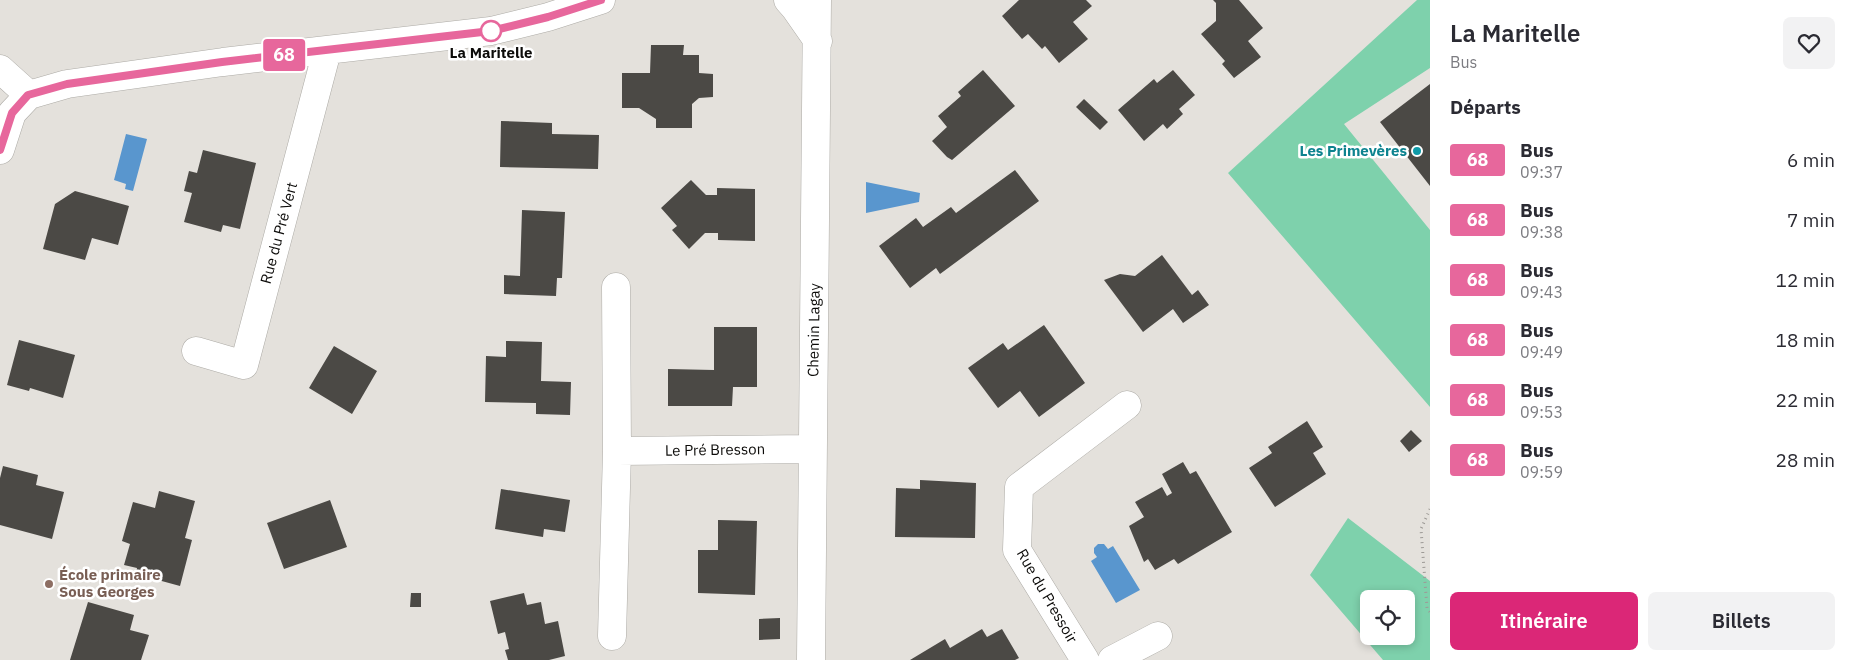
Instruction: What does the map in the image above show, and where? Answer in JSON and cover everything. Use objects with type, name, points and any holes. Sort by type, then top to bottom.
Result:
[{"type":"street","points":[[0,150],[12,113],[28,95],[67,84],[222,62],[491,31],[548,17],[601,0]]},
{"type":"street","points":[[788,0],[818,41]]},
{"type":"street","name":"Chemin Lagay","points":[[811,660],[817,0]]},
{"type":"street","name":"Rue du Pré Vert","points":[[196,351],[244,365],[327,51]]},
{"type":"street","points":[[0,69],[28,95]]},
{"type":"street","points":[[612,636],[617,451],[616,287]]},
{"type":"street","name":"Rue du Pressoir","points":[[1085,660],[1017,550],[1018,487],[1127,405]]},
{"type":"street","name":"Le Pré Bresson","points":[[617,451],[812,449]]},
{"type":"street","points":[[1112,660],[1158,636]]},
{"type":"path","points":[[1430,509],[1421,529],[1427,608],[1430,612]]},
{"type":"green space","points":[[1417,0],[1430,0],[1430,68],[1344,124],[1430,230],[1430,407],[1228,173]]},
{"type":"green space","points":[[1348,518],[1430,581],[1430,660],[1383,660],[1370,645],[1415,645],[1415,590],[1360,590],[1360,633],[1310,575]]},
{"type":"water","points":[[126,134],[147,139],[133,191],[125,189],[126,184],[114,180]]},
{"type":"water","points":[[866,182],[920,193],[919,202],[866,213]]},
{"type":"water","points":[[1098,544],[1104,544],[1108,549],[1113,546],[1140,590],[1116,603],[1091,561],[1097,557],[1094,553],[1094,548]]},
{"type":"building","points":[[1019,0],[1086,0],[1092,6],[1073,22],[1088,39],[1059,63],[1045,46],[1042,49],[1028,34],[1022,39],[1002,16]]},
{"type":"building","points":[[1213,0],[1239,0],[1263,28],[1248,41],[1261,57],[1234,78],[1222,64],[1225,61],[1201,34],[1216,21],[1216,3]]},
{"type":"building","points":[[651,45],[684,45],[683,55],[699,55],[699,73],[713,74],[713,97],[699,98],[692,104],[692,128],[656,128],[656,119],[639,108],[622,108],[622,73],[650,73]]},
{"type":"building","points":[[983,70],[1015,106],[952,160],[932,141],[947,127],[938,116],[961,96],[958,92]]},
{"type":"building","points":[[1173,70],[1195,95],[1179,109],[1183,114],[1167,129],[1163,124],[1144,141],[1118,110],[1154,79],[1157,83]]},
{"type":"building","name":"Les Primevères","points":[[1430,84],[1430,186],[1380,122]]},
{"type":"building","points":[[1084,99],[1108,122],[1100,130],[1076,107]]},
{"type":"building","points":[[501,121],[552,123],[552,134],[599,135],[598,169],[500,167]]},
{"type":"building","points":[[203,150],[256,163],[240,229],[223,225],[221,232],[184,222],[192,193],[184,191],[189,171],[197,173]]},
{"type":"building","points":[[1015,170],[1039,201],[940,274],[936,268],[910,288],[879,246],[916,218],[923,227],[951,207],[956,213]]},
{"type":"building","points":[[691,180],[706,195],[717,195],[717,188],[755,189],[755,241],[718,240],[718,233],[705,233],[689,249],[672,230],[677,226],[661,208]]},
{"type":"building","points":[[75,191],[129,206],[118,245],[92,238],[85,260],[43,249],[55,204]]},
{"type":"building","points":[[522,210],[565,212],[562,278],[557,278],[556,296],[504,294],[504,275],[520,276]]},
{"type":"building","points":[[1162,255],[1192,295],[1198,290],[1209,305],[1183,323],[1173,309],[1143,332],[1104,280],[1120,274],[1135,276]]},
{"type":"building","points":[[1044,325],[1085,383],[1039,417],[1020,391],[998,408],[968,368],[1003,343],[1008,350]]},
{"type":"building","points":[[714,327],[757,327],[757,387],[733,387],[732,406],[668,406],[668,369],[714,370]]},
{"type":"building","points":[[19,340],[75,355],[63,398],[30,388],[29,391],[7,385]]},
{"type":"building","points":[[506,341],[542,342],[541,381],[571,382],[570,415],[536,414],[536,403],[485,402],[486,356],[506,357]]},
{"type":"building","points":[[334,346],[377,371],[352,414],[309,388]]},
{"type":"building","points":[[1307,421],[1323,447],[1313,453],[1326,474],[1275,507],[1249,468],[1272,453],[1268,447]]},
{"type":"building","points":[[1411,430],[1422,441],[1409,452],[1400,441]]},
{"type":"building","points":[[1183,462],[1190,474],[1196,471],[1232,532],[1178,564],[1174,559],[1155,570],[1148,559],[1144,562],[1129,526],[1144,517],[1135,502],[1162,487],[1167,496],[1172,493],[1162,474]]},
{"type":"building","points":[[3,466],[38,475],[36,485],[64,492],[52,539],[0,525],[0,478]]},
{"type":"building","points":[[920,480],[976,483],[975,538],[895,537],[896,488],[920,489]]},
{"type":"building","points":[[501,489],[570,500],[565,532],[544,529],[543,537],[495,529]]},
{"type":"building","points":[[159,491],[195,501],[185,538],[192,540],[180,586],[136,574],[137,568],[124,565],[130,544],[122,541],[133,502],[155,508]]},
{"type":"building","points":[[330,500],[347,547],[284,569],[267,523]]},
{"type":"building","points":[[718,520],[757,521],[755,595],[698,593],[698,550],[718,550]]},
{"type":"building","points":[[411,593],[421,593],[421,607],[410,607]]},
{"type":"building","points":[[524,593],[527,605],[541,602],[545,624],[558,621],[565,656],[549,660],[508,660],[505,650],[509,649],[505,632],[498,634],[490,601]]},
{"type":"building","points":[[88,602],[134,615],[130,630],[149,635],[141,660],[70,660]]},
{"type":"building","points":[[780,618],[780,639],[759,640],[759,619]]},
{"type":"building","points":[[982,629],[987,637],[1002,629],[1019,658],[1015,660],[910,660],[945,639],[950,648]]},
{"type":"bus line","name":"68","points":[[0,150],[12,113],[28,95],[67,84],[222,62],[491,31],[548,17],[601,0]]},
{"type":"place","name":"La Maritelle","points":[[491,31]]},
{"type":"place","name":"Les Primevères","points":[[1417,151]]},
{"type":"place","name":"École primaire Sous Georges","points":[[49,584]]}]
